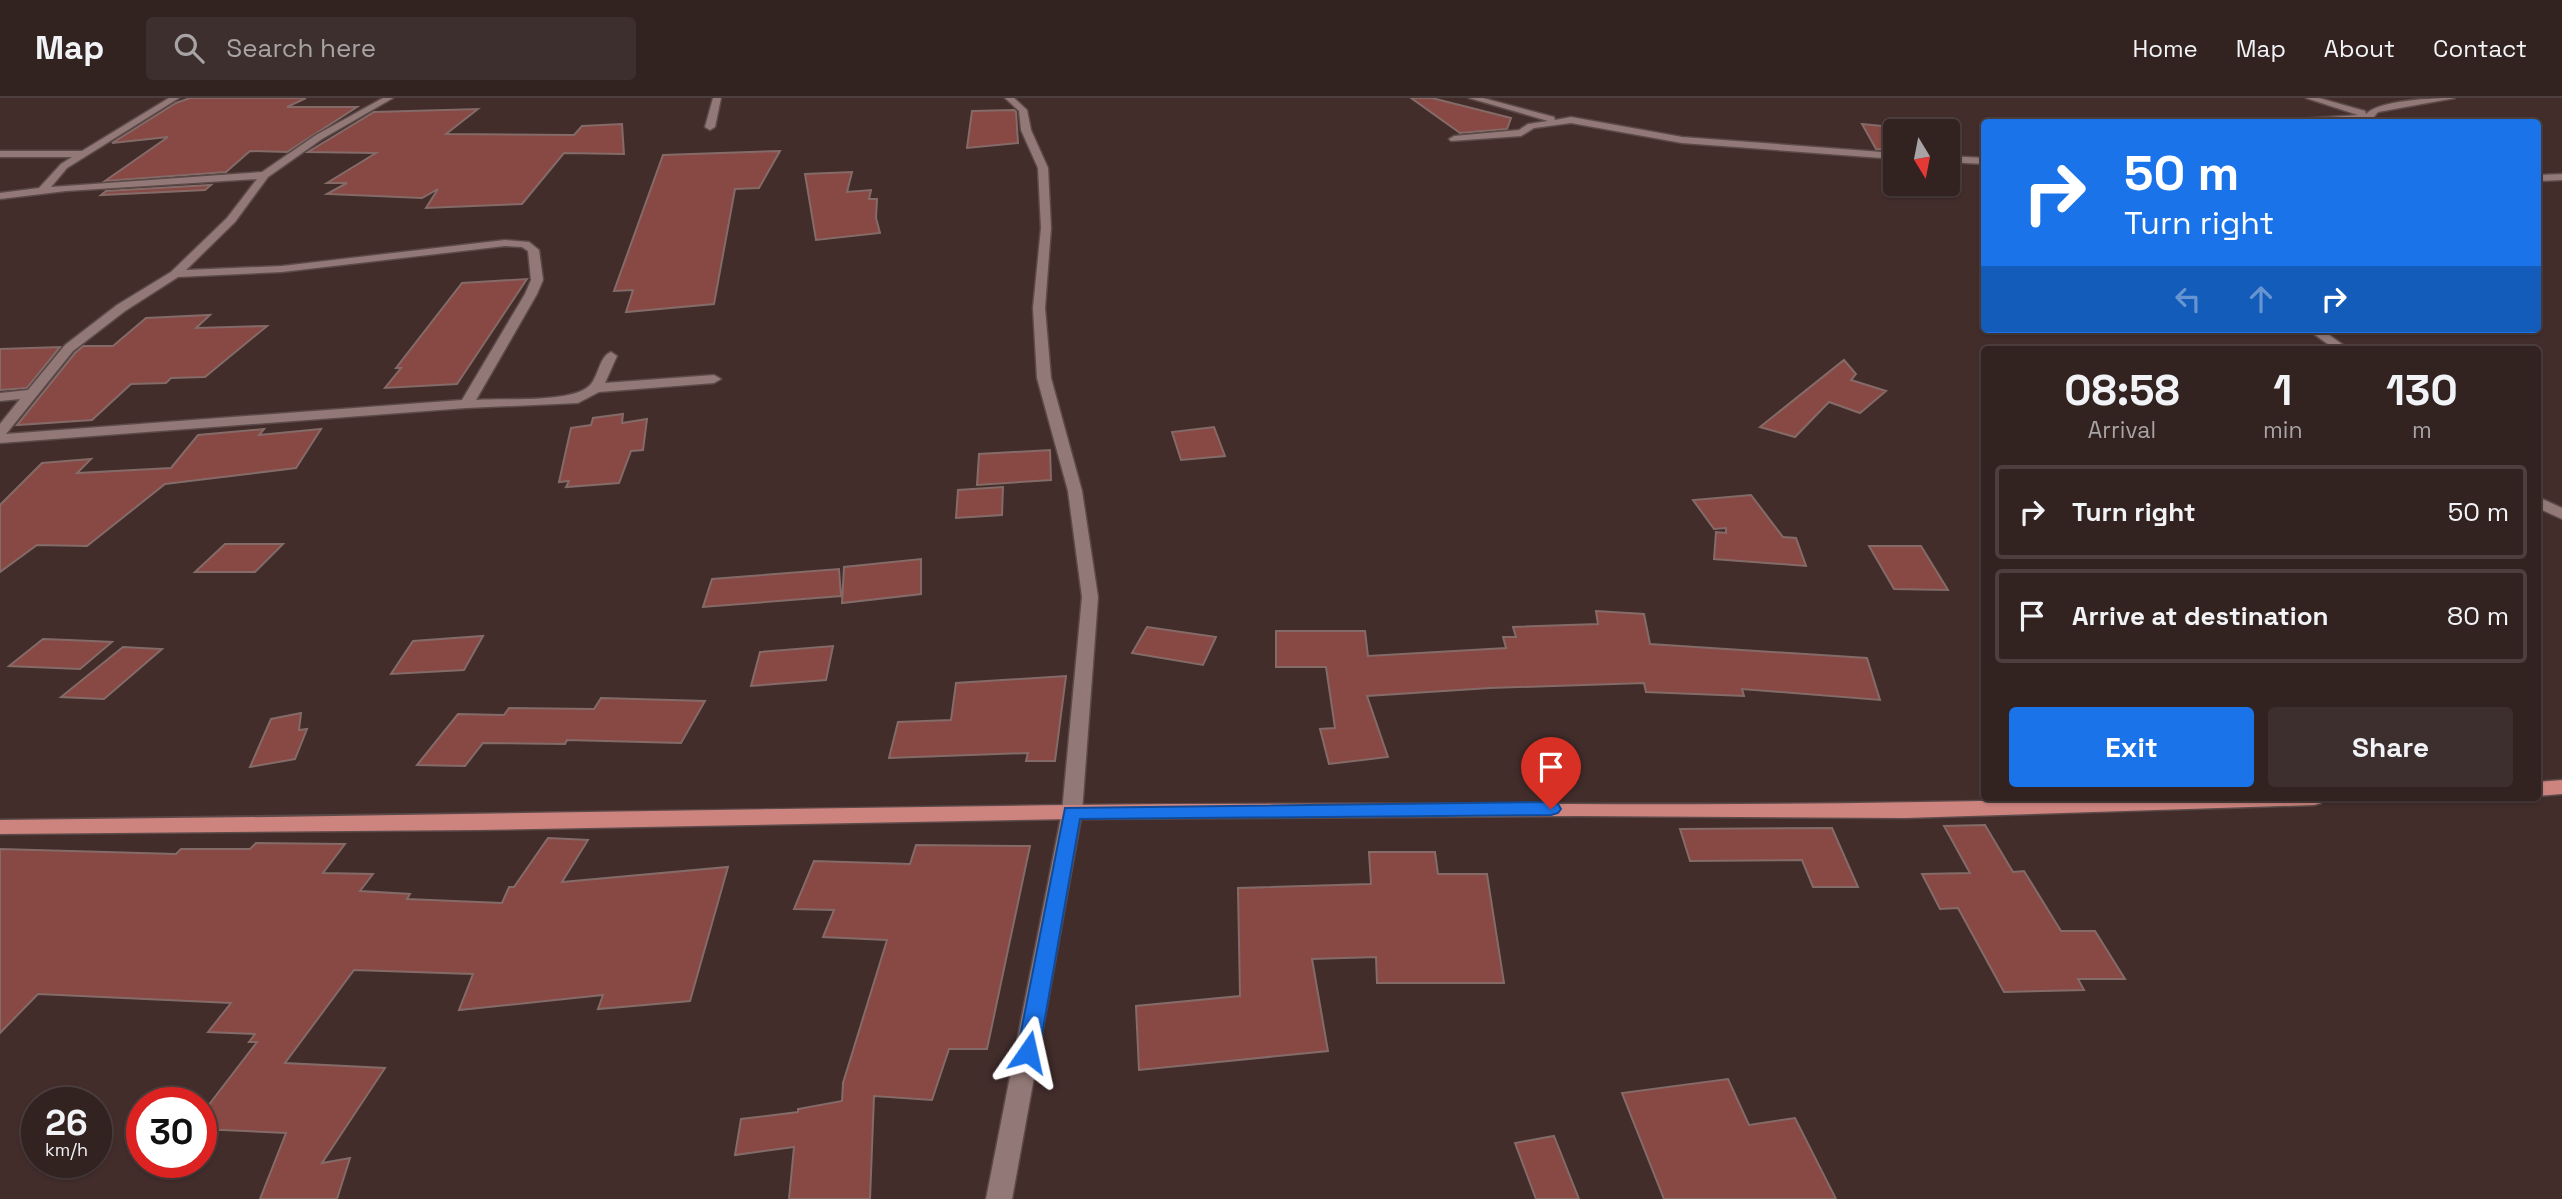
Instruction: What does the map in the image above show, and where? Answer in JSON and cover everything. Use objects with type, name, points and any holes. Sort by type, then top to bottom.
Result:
[{"type":"main road","points":[[2541,789],[2562,787]]},
{"type":"main road","points":[[0,827],[477,823],[753,816],[1072,813],[1564,809],[1905,811],[2220,801]]},
{"type":"street","points":[[43,189],[64,166],[176,98]]},
{"type":"street","points":[[0,433],[69,348],[121,308],[176,274],[231,220],[265,175],[318,137],[390,98]]},
{"type":"street","points":[[710,127],[717,98]]},
{"type":"street","points":[[999,1199],[1072,813],[1090,597],[1075,491],[1044,378],[1039,308],[1046,228],[1043,168],[1026,130],[1023,110],[1009,98]]},
{"type":"street","points":[[1473,98],[1558,121]]},
{"type":"street","points":[[2310,98],[2372,116]]},
{"type":"street","points":[[2372,116],[2374,110],[2451,98]]},
{"type":"street","points":[[2336,119],[2372,116]]},
{"type":"street","points":[[1454,139],[1521,133],[1531,126],[1571,120],[1682,140],[1883,155]]},
{"type":"street","points":[[0,154],[84,154]]},
{"type":"street","points":[[1960,160],[1981,161]]},
{"type":"street","points":[[0,195],[43,189],[194,182],[265,175]]},
{"type":"street","points":[[2541,178],[2562,177]]},
{"type":"street","points":[[176,274],[282,269],[505,243],[525,244],[533,250],[537,280],[518,320],[466,404]]},
{"type":"street","points":[[2319,333],[2338,346]]},
{"type":"street","points":[[596,388],[611,356]]},
{"type":"street","points":[[0,439],[466,404],[578,399],[596,388],[714,379]]},
{"type":"street","points":[[0,397],[32,394]]},
{"type":"street","points":[[2541,504],[2562,514]]},
{"type":"building","points":[[190,98],[306,98],[287,107],[357,107],[287,152],[250,151],[226,172],[105,181],[168,137],[112,143],[176,103]]},
{"type":"building","points":[[1411,98],[1432,98],[1511,118],[1507,129],[1460,133]]},
{"type":"building","points":[[478,109],[446,134],[574,135],[582,126],[622,124],[624,154],[564,153],[522,204],[426,208],[438,189],[422,198],[327,194],[347,183],[327,183],[376,153],[308,152],[374,112]]},
{"type":"building","points":[[1014,110],[1018,143],[967,148],[972,111]]},
{"type":"building","points":[[1862,124],[1883,126],[1883,149],[1876,149]]},
{"type":"building","points":[[780,151],[759,188],[735,189],[714,304],[626,312],[633,290],[614,291],[663,155]]},
{"type":"building","points":[[852,172],[847,192],[871,190],[869,199],[877,199],[876,218],[880,233],[816,240],[805,174]]},
{"type":"building","points":[[211,185],[205,190],[101,195],[106,191]]},
{"type":"building","points":[[527,279],[457,384],[385,388],[401,368],[396,368],[462,283]]},
{"type":"building","points":[[210,315],[196,328],[267,326],[205,377],[171,378],[166,383],[131,384],[92,420],[17,425],[83,346],[113,346],[146,318]]},
{"type":"building","points":[[60,347],[27,388],[0,390],[0,349]]},
{"type":"building","points":[[1844,360],[1856,374],[1851,380],[1886,391],[1860,413],[1829,402],[1795,437],[1760,427]]},
{"type":"building","points":[[623,414],[622,423],[647,419],[643,450],[631,451],[619,483],[566,487],[569,481],[559,482],[571,428],[591,425],[593,418]]},
{"type":"building","points":[[1214,427],[1225,456],[1181,460],[1172,432]]},
{"type":"building","points":[[264,429],[259,435],[321,429],[296,468],[165,484],[87,546],[37,545],[0,572],[0,505],[42,463],[91,459],[77,473],[171,468],[198,435]]},
{"type":"building","points":[[1050,450],[1051,480],[977,485],[979,454]]},
{"type":"building","points":[[1003,487],[1002,515],[956,518],[958,490]]},
{"type":"building","points":[[1751,495],[1783,537],[1796,538],[1806,566],[1714,559],[1716,532],[1726,533],[1726,528],[1714,529],[1693,500]]},
{"type":"building","points":[[225,544],[283,544],[255,572],[195,572]]},
{"type":"building","points":[[1869,546],[1921,546],[1948,590],[1894,589]]},
{"type":"building","points":[[921,559],[921,594],[842,603],[844,567]]},
{"type":"building","points":[[839,569],[841,596],[703,607],[712,579]]},
{"type":"building","points":[[1596,611],[1644,614],[1650,644],[1867,658],[1880,700],[1742,689],[1744,696],[1646,692],[1644,683],[1490,688],[1367,696],[1388,757],[1329,764],[1320,729],[1335,728],[1326,667],[1276,667],[1276,631],[1365,631],[1368,656],[1506,648],[1503,637],[1516,637],[1513,627],[1598,624]]},
{"type":"building","points":[[1147,627],[1216,637],[1203,665],[1132,653]]},
{"type":"building","points":[[483,636],[464,670],[391,674],[413,641]]},
{"type":"building","points":[[43,639],[112,642],[80,669],[9,666]]},
{"type":"building","points":[[833,646],[826,680],[751,686],[760,652]]},
{"type":"building","points":[[123,647],[162,649],[104,699],[61,697]]},
{"type":"building","points":[[1066,676],[1055,761],[1026,761],[1028,753],[889,758],[898,722],[951,720],[956,683]]},
{"type":"building","points":[[601,698],[705,701],[681,743],[567,740],[565,744],[483,743],[465,766],[417,765],[458,714],[504,715],[509,708],[594,709]]},
{"type":"building","points":[[301,713],[299,730],[307,729],[295,759],[250,767],[271,719]]},
{"type":"building","points":[[1985,825],[2013,872],[2024,871],[2061,931],[2095,931],[2125,979],[2078,979],[2084,990],[2004,992],[1958,908],[1940,909],[1922,874],[1970,873],[1944,826]]},
{"type":"building","points":[[1832,828],[1858,887],[1813,887],[1802,860],[1690,861],[1680,829]]},
{"type":"building","points":[[548,838],[588,840],[562,882],[728,867],[690,1001],[598,1009],[603,995],[459,1010],[473,974],[354,970],[285,1063],[385,1068],[322,1163],[350,1158],[337,1199],[260,1199],[286,1133],[217,1130],[217,1094],[257,1042],[249,1042],[255,1034],[208,1032],[231,1003],[38,994],[0,1033],[0,849],[176,854],[181,849],[250,849],[256,843],[345,844],[323,873],[373,874],[360,891],[410,894],[407,899],[502,903],[509,887],[514,887]]},
{"type":"building","points":[[916,845],[1030,846],[987,1049],[949,1049],[932,1100],[874,1096],[870,1199],[789,1199],[794,1147],[735,1155],[741,1119],[798,1112],[798,1109],[842,1101],[843,1083],[887,940],[823,937],[834,910],[794,909],[814,861],[910,864]]},
{"type":"building","points":[[1369,852],[1435,852],[1438,874],[1487,874],[1504,983],[1377,983],[1376,957],[1312,959],[1328,1051],[1139,1070],[1136,1006],[1240,996],[1238,888],[1371,884]]},
{"type":"building","points":[[1728,1079],[1749,1125],[1795,1118],[1836,1199],[1664,1199],[1622,1093]]},
{"type":"building","points":[[1554,1136],[1579,1199],[1536,1199],[1515,1143]]},
{"type":"route","points":[[1028,1052],[1072,813],[1551,809]]}]
